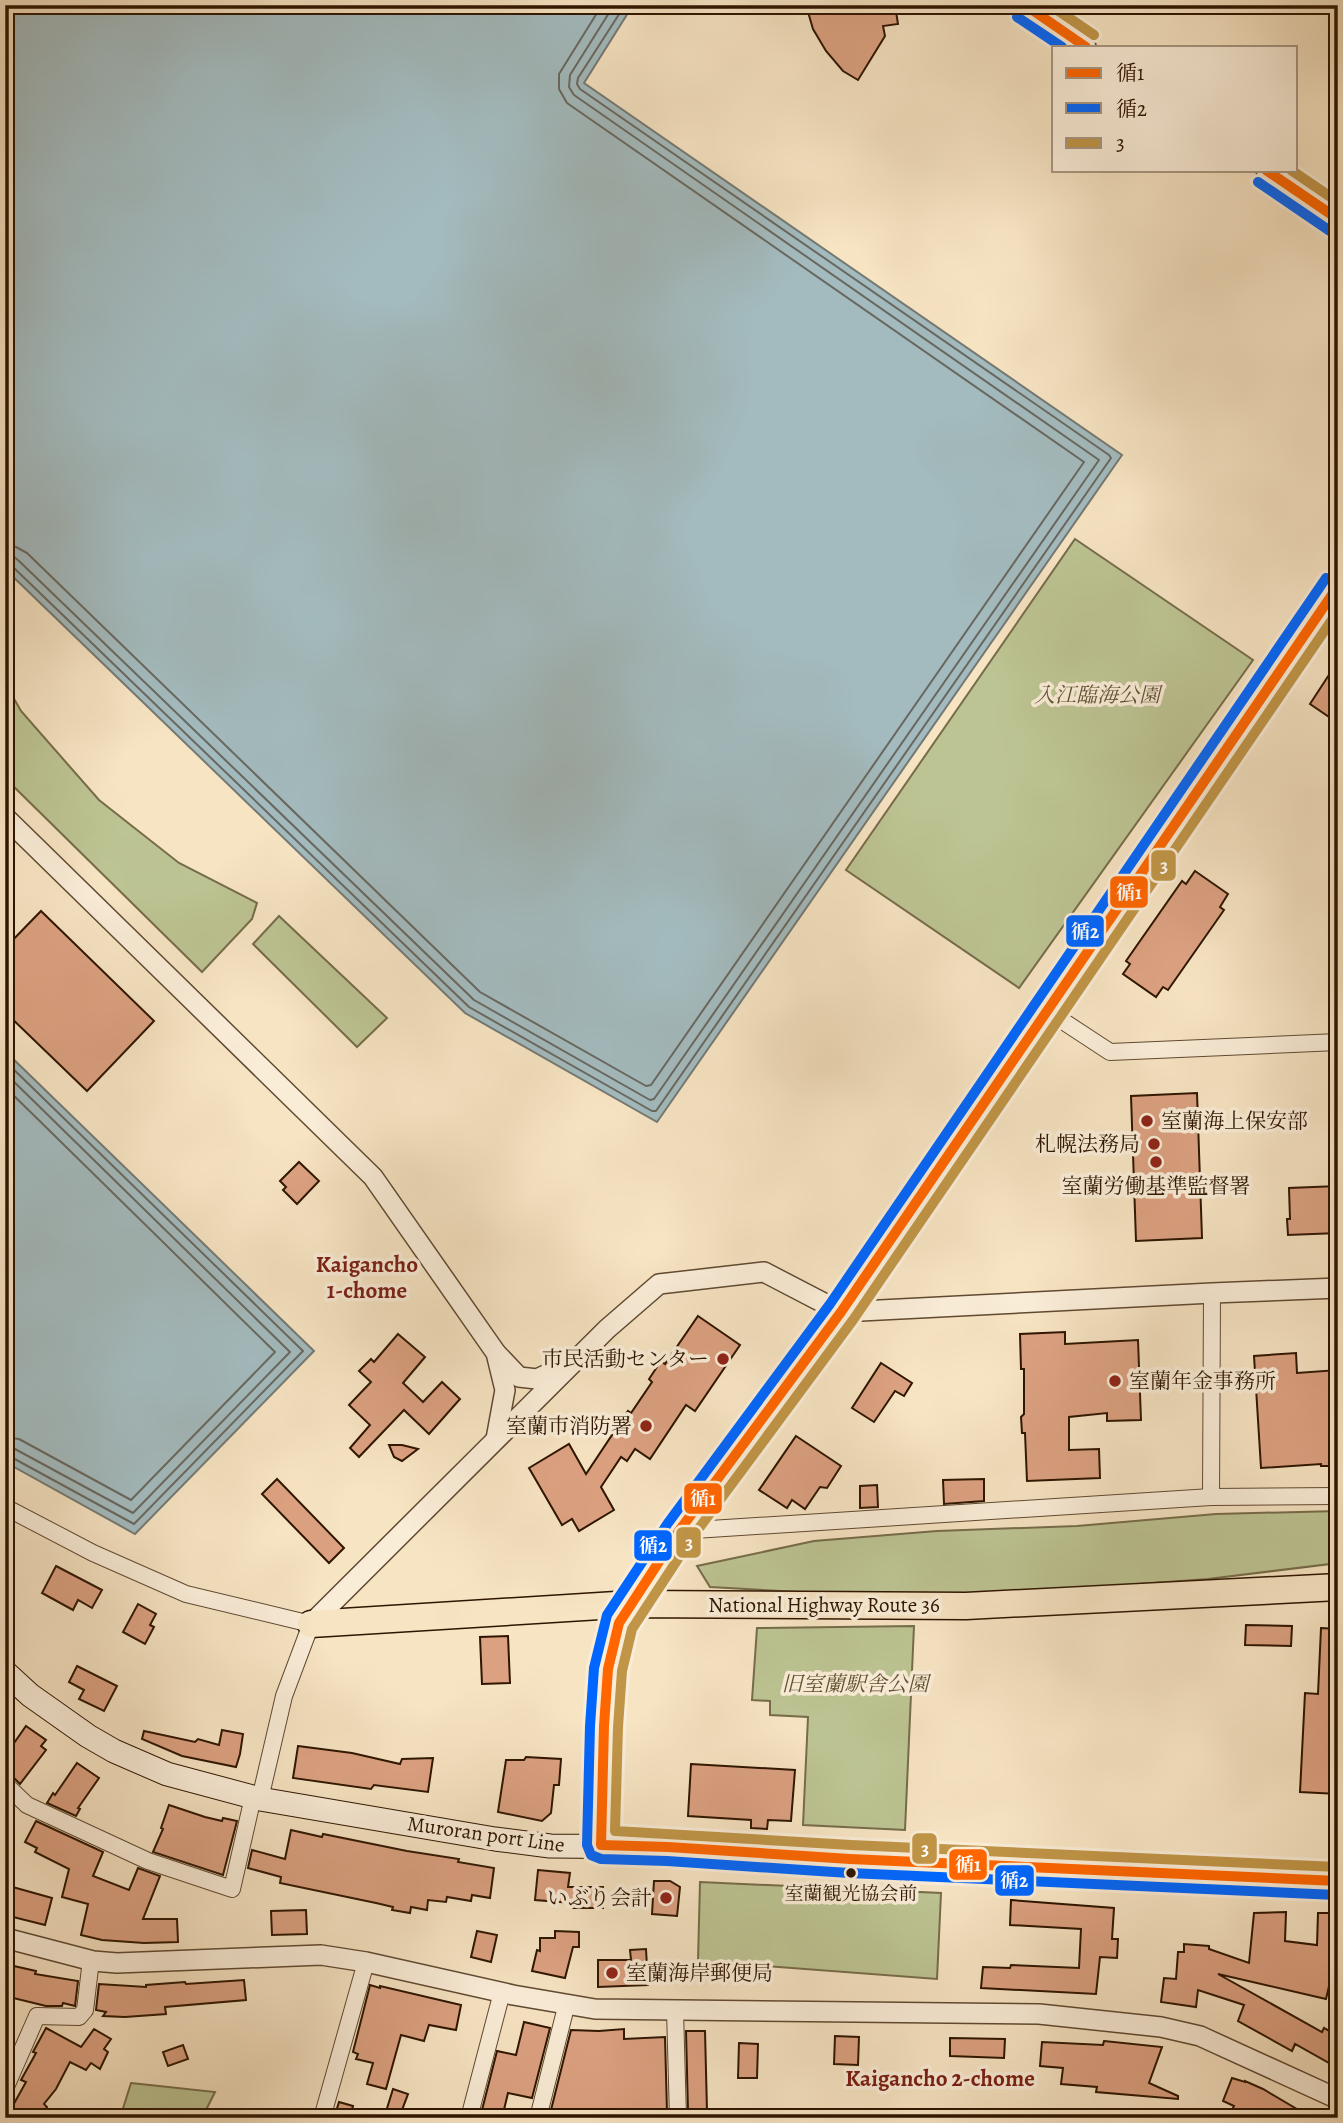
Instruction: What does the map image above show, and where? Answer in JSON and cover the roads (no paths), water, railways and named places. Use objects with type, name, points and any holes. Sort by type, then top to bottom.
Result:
[{"type":"highway","name":"National Highway Route 36","points":[[311,1623],[632,1604],[965,1606],[1338,1587]]},
{"type":"main road","name":"Muroran port Line","points":[[5,1672],[61,1718],[114,1751],[167,1774],[257,1798],[495,1839],[550,1846],[668,1847],[850,1859],[1338,1881]]},
{"type":"street","points":[[1025,5],[1085,46]]},
{"type":"street","points":[[1269,172],[1338,219]]},
{"type":"street","points":[[601,1845],[608,1669],[619,1623],[680,1531],[841,1312],[1045,1010],[1338,586]]},
{"type":"street","points":[[5,817],[373,1177],[496,1353],[519,1377],[537,1379],[572,1363]]},
{"type":"street","points":[[1045,1010],[1110,1052],[1338,1042]]},
{"type":"street","points":[[5,1784],[27,1805],[136,1855],[232,1889],[284,1696],[311,1623],[572,1363],[659,1284],[764,1272],[841,1312],[1338,1288]]},
{"type":"street","points":[[1211,1497],[1212,1293]]},
{"type":"street","points":[[496,1353],[505,1390],[496,1440]]},
{"type":"street","points":[[680,1531],[1211,1497],[1338,1496]]},
{"type":"street","points":[[5,1507],[93,1553],[186,1594],[311,1623]]},
{"type":"street","points":[[5,1938],[91,1960],[140,1962],[321,1955],[603,2010],[1039,2014],[1161,2027],[1200,2036],[1338,2099]]},
{"type":"street","points":[[5,2089],[37,2016],[79,2017],[85,2010],[91,1960]]},
{"type":"street","points":[[322,2118],[366,1962]]},
{"type":"street","points":[[470,2118],[502,1992]]},
{"type":"street","points":[[538,2118],[567,2003]]},
{"type":"street","points":[[675,2010],[678,2118]]},
{"type":"water","points":[[5,5],[633,5],[584,83],[1122,455],[657,1122],[465,1013],[5,569]]},
{"type":"water","points":[[5,1051],[314,1351],[135,1534],[5,1462]]},
{"type":"place","name":"室蘭海上保安部","points":[[1147,1121]]},
{"type":"place","name":"札幌法務局","points":[[1154,1144]]},
{"type":"place","name":"室蘭労働基準監督署","points":[[1156,1162]]},
{"type":"place","name":"市民活動センター","points":[[723,1359]]},
{"type":"place","name":"室蘭年金事務所","points":[[1115,1381]]},
{"type":"place","name":"室蘭市消防署","points":[[646,1426]]},
{"type":"place","name":"室蘭観光協会前","points":[[851,1873]]},
{"type":"place","name":"いぶり会計","points":[[666,1898]]},
{"type":"place","name":"室蘭海岸郵便局","points":[[612,1973]]},
{"type":"district","name":"Kaigancho 1-chome","points":[[367,1277]]},
{"type":"district","name":"Kaigancho 2-chome","points":[[940,2078]]},
{"type":"park label","name":"入江臨海公園","points":[[1097,695]]},
{"type":"park label","name":"旧室蘭駅舎公園","points":[[855,1684]]}]
